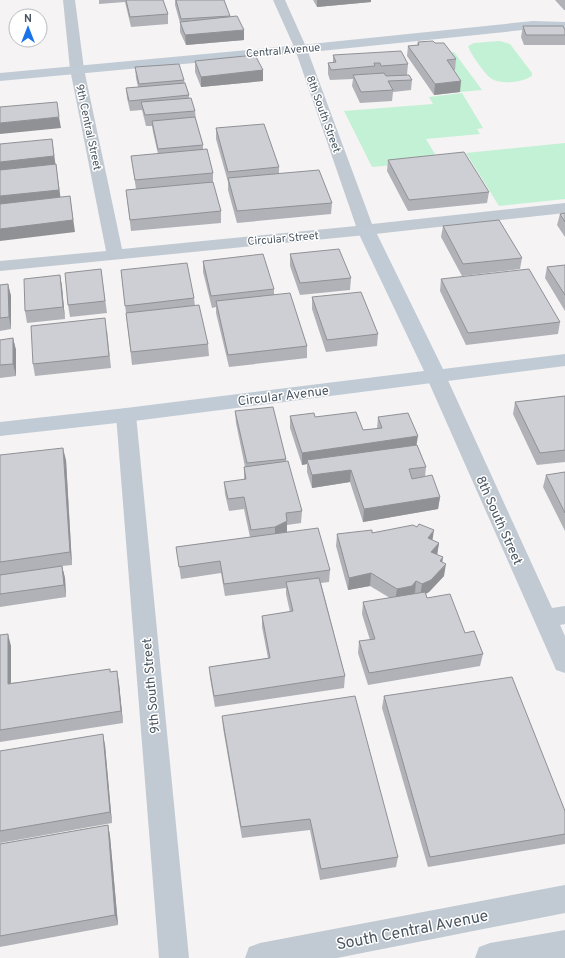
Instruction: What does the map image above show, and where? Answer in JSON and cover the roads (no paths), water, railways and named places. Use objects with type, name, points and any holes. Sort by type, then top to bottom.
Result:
[{"type":"street","name":"9th Central Street","points":[[69,0],[77,69],[115,254]]},
{"type":"street","name":"8th South Street","points":[[279,0],[301,49],[366,230]]},
{"type":"street","name":"Central Avenue","points":[[0,77],[301,49],[532,25],[565,26]]},
{"type":"street","name":"Circular Street","points":[[0,266],[366,230],[565,208]]},
{"type":"street","points":[[366,230],[436,376]]},
{"type":"street","name":"Circular Avenue","points":[[0,428],[126,415],[565,360]]},
{"type":"street","name":"8th South Street","points":[[436,376],[555,616],[565,663]]},
{"type":"street","name":"9th South Street","points":[[126,415],[174,958]]},
{"type":"street","name":"South Central Avenue","points":[[260,958],[565,899]]},
{"type":"street","points":[[490,958],[565,945]]}]
